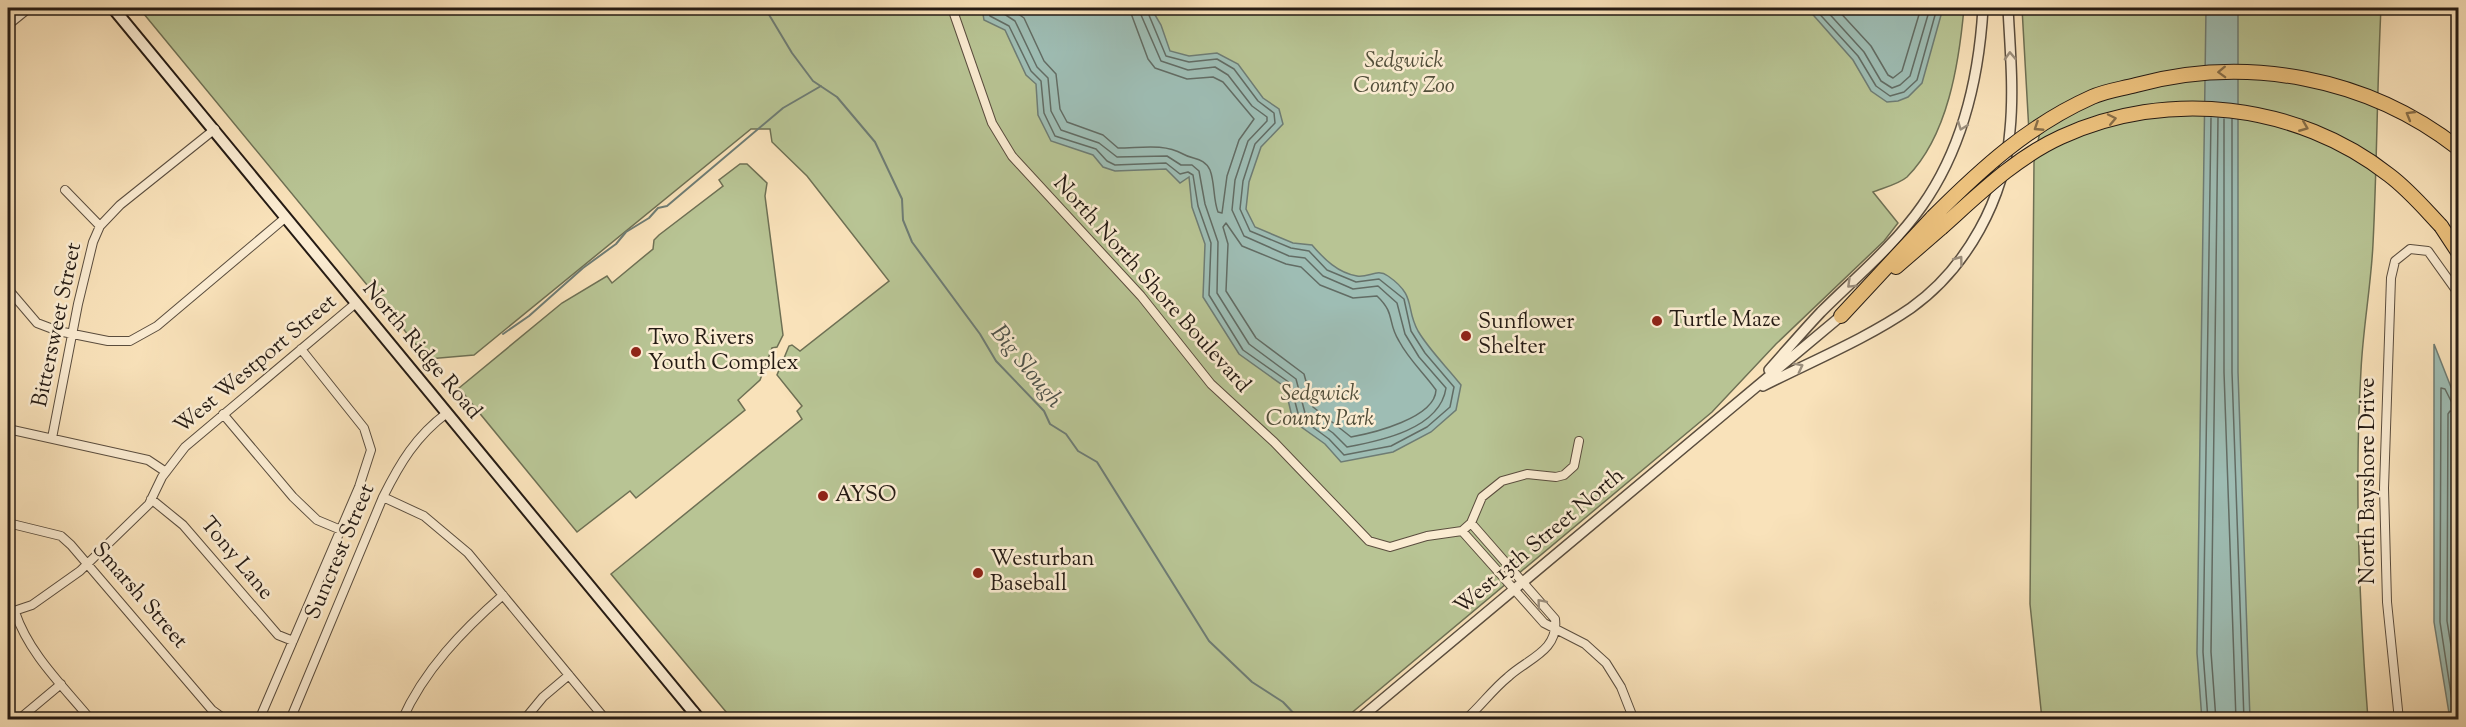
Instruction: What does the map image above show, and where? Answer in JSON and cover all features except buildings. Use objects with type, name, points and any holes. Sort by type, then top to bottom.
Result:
[{"type":"highway","points":[[1840,316],[1937,223],[2013,143],[2049,120],[2094,96],[2155,80],[2200,72],[2246,71],[2299,76],[2345,87],[2389,103],[2437,131],[2458,148]]},
{"type":"highway","points":[[1937,223],[2015,165],[2060,138],[2106,120],[2183,109],[2254,113],[2297,124],[2331,138],[2389,174],[2441,226],[2458,252]]},
{"type":"main road","name":"North Ridge Road","points":[[113,8],[697,715]]},
{"type":"street","points":[[8,25],[29,8]]},
{"type":"street","name":"North North Shore Boulevard","points":[[952,8],[992,123],[1006,148],[1056,206],[1135,289],[1211,384],[1274,441],[1373,543],[1383,547],[1397,546],[1426,536],[1462,531]]},
{"type":"street","name":"West 13th Street North","points":[[1747,394],[1820,313],[1906,226],[1923,205],[1964,124],[1977,75],[1983,8]]},
{"type":"street","name":"West 13th Street North","points":[[1747,394],[1884,325],[1913,307],[1936,286],[1971,243],[1996,195],[2007,159],[2011,98],[2008,8]]},
{"type":"street","name":"Bittersweet Street","points":[[52,438],[93,242],[100,226],[120,205],[215,129]]},
{"type":"street","points":[[65,190],[100,226]]},
{"type":"street","points":[[8,289],[37,323],[108,341],[130,341],[143,336],[285,218]]},
{"type":"street","name":"North Bayshore Drive","points":[[2399,720],[2387,602],[2385,422],[2392,267],[2401,254],[2410,249],[2428,251],[2458,292]]},
{"type":"street","name":"West Westport Street","points":[[11,612],[46,596],[88,564],[151,499],[166,472],[185,447],[356,303]]},
{"type":"street","name":"West 13th Street North","points":[[1358,720],[1512,588],[1840,316]]},
{"type":"street","points":[[259,720],[360,487],[371,450],[364,428],[301,349]]},
{"type":"street","name":"Suncrest Street","points":[[290,720],[383,497],[409,448],[423,432],[447,413]]},
{"type":"street","points":[[223,414],[292,497],[317,520],[341,530]]},
{"type":"street","points":[[8,429],[148,460],[166,472]]},
{"type":"street","points":[[1579,441],[1574,466],[1564,475],[1527,474],[1502,482],[1482,497],[1471,523],[1462,531],[1544,623],[1585,644],[1606,663],[1621,687],[1634,720]]},
{"type":"street","points":[[383,497],[424,516],[468,553],[606,720]]},
{"type":"street","name":"Tony Lane","points":[[151,499],[183,525],[278,635],[293,641]]},
{"type":"street","name":"Smarsh Street","points":[[8,523],[61,536],[88,564],[212,710],[226,720]]},
{"type":"street","points":[[1465,720],[1508,676],[1544,650],[1556,629],[1555,619],[1471,523]]},
{"type":"street","points":[[402,720],[432,668],[471,623],[503,595]]},
{"type":"street","points":[[11,612],[36,654],[91,720]]},
{"type":"street","points":[[524,720],[543,697],[569,675]]},
{"type":"street","points":[[18,720],[61,684]]},
{"type":"street","points":[[683,720],[697,715]]},
{"type":"green space","name":"Sedgwick County Park","points":[[139,8],[1964,8],[1955,75],[1942,120],[1933,141],[1907,177],[1873,192],[1898,223],[1884,241],[1776,344],[1712,412],[1343,720],[732,719],[611,574],[802,419],[797,411],[802,406],[777,375],[789,346],[792,345],[800,351],[889,281],[807,176],[772,142],[770,129],[751,129],[474,355],[428,359]]},
{"type":"green space","points":[[2022,8],[2381,8],[2373,244],[2362,354],[2358,458],[2360,588],[2368,719],[2042,719],[2030,604],[2034,162],[2041,126],[2029,132]]},
{"type":"green space","name":"Two Rivers Youth Complex","points":[[740,164],[747,164],[767,183],[765,196],[783,335],[777,347],[772,348],[760,380],[738,400],[745,410],[636,498],[630,491],[577,532],[459,388],[562,303],[607,276],[612,283],[653,249],[654,240],[659,235],[723,186],[719,180]]},
{"type":"water","points":[[982,8],[1151,8],[1161,25],[1170,51],[1189,56],[1217,53],[1238,64],[1263,98],[1279,109],[1283,124],[1261,147],[1249,182],[1246,209],[1255,227],[1293,243],[1312,245],[1344,272],[1357,276],[1380,273],[1397,283],[1407,296],[1418,331],[1461,385],[1456,410],[1431,432],[1393,452],[1341,462],[1325,444],[1293,421],[1285,387],[1239,354],[1203,297],[1205,244],[1192,207],[1189,177],[1180,183],[1166,169],[1115,171],[1103,167],[1093,155],[1051,141],[1038,115],[1036,84],[1026,75],[1005,30],[984,20]]},
{"type":"water","points":[[1807,8],[1943,8],[1922,83],[1908,97],[1887,102],[1871,91],[1853,60]]},
{"type":"water","points":[[2206,8],[2238,8],[2238,372],[2250,719],[2202,720],[2197,653]]},
{"type":"water","points":[[2434,344],[2458,405],[2458,719],[2450,719],[2434,622]]},
{"type":"waterway","name":"Big Slough","points":[[765,8],[792,53],[813,81],[837,97],[875,142],[902,199],[903,220],[912,242],[980,334],[996,361],[1044,411],[1050,424],[1066,434],[1078,451],[1097,462],[1209,641],[1252,682],[1283,702],[1300,720]]},
{"type":"waterway","points":[[503,334],[529,316],[583,268],[616,244],[626,232],[649,218],[658,208],[667,206],[783,108],[821,86]]},
{"type":"place","name":"Turtle Maze","points":[[1657,321]]},
{"type":"place","name":"Sunflower Shelter","points":[[1466,336]]},
{"type":"place","name":"Two Rivers Youth Complex","points":[[636,352]]},
{"type":"place","name":"AYSO","points":[[823,496]]},
{"type":"place","name":"Westurban Baseball","points":[[978,573]]},
{"type":"park label","name":"Sedgwick County Zoo","points":[[1404,74]]}]
